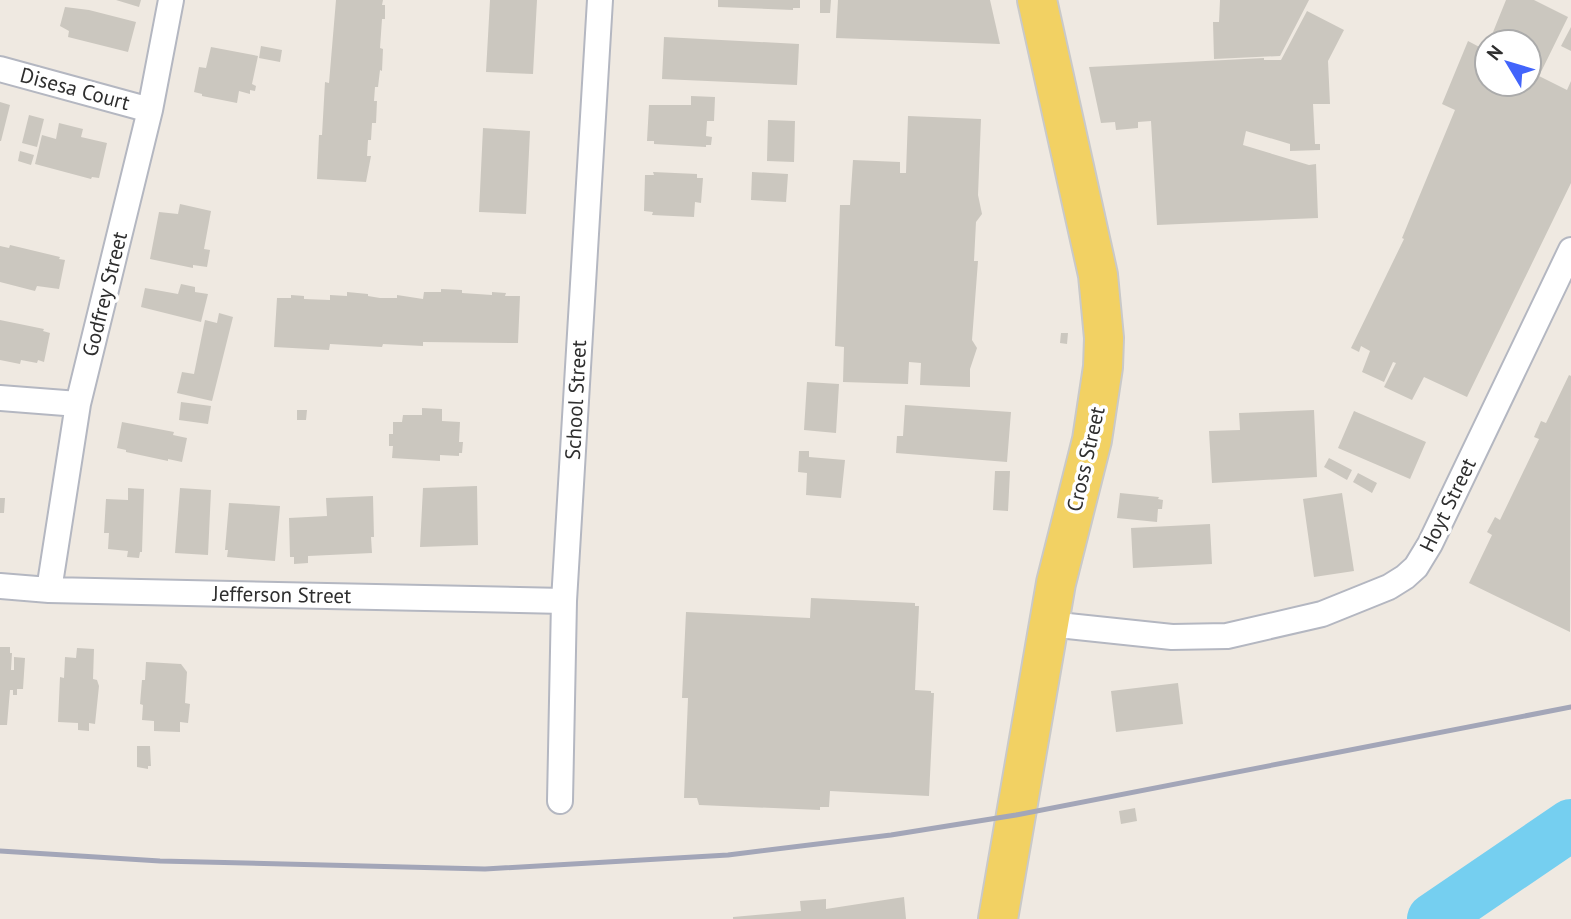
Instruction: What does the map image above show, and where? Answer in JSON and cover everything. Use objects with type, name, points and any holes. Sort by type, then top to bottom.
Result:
[{"type":"main road","name":"Cross Street","points":[[998,919],[1056,583],[1096,422],[1103,367],[1104,338],[1094,254],[1037,0]]},
{"type":"street","name":"Godfrey Street","points":[[50,590],[78,404],[150,110],[171,0]]},
{"type":"street","name":"School Street","points":[[560,801],[564,601],[600,0]]},
{"type":"street","name":"Disesa Court","points":[[0,69],[150,110]]},
{"type":"street","name":"Hoyt Street","points":[[1049,624],[1172,637],[1227,636],[1322,614],[1405,578],[1416,567],[1430,544],[1571,250]]},
{"type":"street","points":[[0,398],[78,404]]},
{"type":"street","name":"Jefferson Street","points":[[0,586],[50,590],[564,601]]},
{"type":"building","points":[[116,0],[141,0],[139,7]]},
{"type":"building","points":[[336,0],[383,0],[382,5],[385,5],[380,48],[383,49],[382,71],[380,70],[378,87],[375,87],[376,123],[372,123],[371,140],[368,140],[367,156],[371,156],[366,182],[317,179],[319,135],[322,135],[325,82],[329,83]]},
{"type":"building","points":[[490,0],[537,0],[533,74],[486,72]]},
{"type":"building","points":[[718,0],[800,0],[800,8],[718,7]]},
{"type":"building","points":[[820,0],[831,0],[830,13],[820,13]]},
{"type":"building","points":[[838,0],[990,0],[1000,44],[836,38]]},
{"type":"building","points":[[1220,0],[1309,0],[1280,56],[1214,59],[1213,22],[1219,22]]},
{"type":"building","points":[[1506,0],[1534,0],[1568,17],[1543,68],[1543,28],[1495,28]]},
{"type":"building","points":[[65,7],[136,22],[128,52],[68,37],[69,31],[60,26]]},
{"type":"building","points":[[1307,11],[1344,30],[1328,61],[1330,104],[1313,104],[1315,144],[1320,144],[1320,150],[1290,151],[1290,144],[1246,131],[1243,145],[1309,165],[1316,164],[1318,218],[1157,225],[1151,121],[1138,122],[1138,128],[1116,130],[1115,122],[1101,123],[1089,67],[1264,58],[1281,60]]},
{"type":"building","points":[[1571,27],[1571,51],[1561,46]]},
{"type":"building","points":[[664,37],[799,44],[797,85],[662,79]]},
{"type":"building","points":[[1468,41],[1473,44],[1473,98],[1543,98],[1543,78],[1567,90],[1571,81],[1571,183],[1467,397],[1424,377],[1412,400],[1384,387],[1396,363],[1393,362],[1384,382],[1362,372],[1370,351],[1361,346],[1359,352],[1351,348],[1404,239],[1402,238],[1455,110],[1442,104]]},
{"type":"building","points":[[261,46],[282,50],[280,62],[259,58]]},
{"type":"building","points":[[211,47],[258,56],[252,84],[256,86],[255,91],[250,90],[250,94],[239,91],[237,103],[194,92],[199,67],[206,68]]},
{"type":"building","points":[[691,96],[715,97],[714,121],[707,121],[706,136],[712,137],[711,145],[654,144],[654,141],[647,141],[649,105],[691,105]]},
{"type":"building","points":[[0,102],[10,105],[1,141],[0,141]]},
{"type":"building","points":[[29,115],[44,119],[37,147],[22,143]]},
{"type":"building","points":[[908,116],[981,119],[978,195],[982,214],[976,222],[974,261],[978,261],[972,340],[977,348],[970,369],[970,387],[920,385],[921,363],[909,362],[908,384],[843,382],[844,347],[835,346],[840,205],[850,205],[853,160],[900,162],[900,173],[906,173]]},
{"type":"building","points":[[768,120],[795,121],[794,162],[767,161]]},
{"type":"building","points":[[59,123],[83,129],[81,137],[107,143],[99,178],[91,179],[35,164],[42,135],[56,139]]},
{"type":"building","points":[[483,128],[530,131],[526,214],[479,212]]},
{"type":"building","points":[[20,151],[34,155],[31,165],[18,161]]},
{"type":"building","points":[[653,172],[697,174],[697,178],[703,178],[701,203],[695,202],[694,217],[652,215],[653,212],[644,211],[645,175],[654,175]]},
{"type":"building","points":[[752,172],[788,174],[786,202],[751,200]]},
{"type":"building","points":[[180,204],[211,211],[204,249],[210,250],[207,267],[193,265],[193,268],[150,259],[159,212],[178,214]]},
{"type":"building","points":[[10,245],[65,260],[59,289],[37,286],[35,291],[0,282],[0,246],[9,248]]},
{"type":"building","points":[[181,284],[195,287],[195,292],[208,294],[201,322],[141,307],[145,288],[178,294]]},
{"type":"building","points":[[441,289],[462,290],[462,293],[492,295],[492,292],[506,293],[505,296],[520,296],[518,343],[423,342],[423,346],[383,344],[382,347],[330,344],[329,350],[274,347],[277,298],[291,298],[291,295],[304,296],[304,299],[330,300],[330,295],[347,296],[347,292],[380,298],[397,298],[397,295],[423,299],[424,292],[441,292]]},
{"type":"building","points":[[219,313],[233,317],[212,401],[177,393],[182,372],[194,374],[205,320],[217,323]]},
{"type":"building","points":[[0,320],[44,329],[43,331],[50,333],[44,362],[21,360],[20,364],[0,360]]},
{"type":"building","points":[[1061,333],[1068,333],[1067,344],[1060,343]]},
{"type":"building","points":[[1569,375],[1570,632],[1469,583],[1492,535],[1487,532],[1495,517],[1500,520],[1539,439],[1534,437],[1541,421],[1546,423]]},
{"type":"building","points":[[807,382],[839,384],[836,433],[804,430]]},
{"type":"building","points":[[181,402],[211,406],[208,424],[179,420]]},
{"type":"building","points":[[905,405],[1011,412],[1007,462],[896,453],[897,436],[903,436]]},
{"type":"building","points":[[422,408],[442,409],[442,421],[460,422],[459,442],[463,442],[459,456],[440,455],[440,461],[392,458],[393,446],[389,446],[389,434],[393,434],[393,422],[402,422],[403,415],[422,415]]},
{"type":"building","points":[[297,410],[307,410],[306,420],[297,420]]},
{"type":"building","points":[[1314,410],[1317,477],[1212,483],[1209,431],[1240,430],[1239,413]]},
{"type":"building","points":[[1354,411],[1426,442],[1410,479],[1338,448]]},
{"type":"building","points":[[122,422],[174,432],[173,435],[187,438],[182,462],[117,448]]},
{"type":"building","points":[[799,451],[809,451],[809,457],[845,460],[841,498],[806,495],[807,473],[798,472]]},
{"type":"building","points":[[1329,458],[1352,470],[1347,480],[1324,467]]},
{"type":"building","points":[[995,471],[1010,471],[1008,511],[993,510]]},
{"type":"building","points":[[1358,473],[1377,483],[1372,493],[1353,482]]},
{"type":"building","points":[[477,486],[478,545],[420,547],[423,488]]},
{"type":"building","points":[[128,488],[144,489],[142,552],[139,558],[127,557],[128,551],[108,549],[109,533],[104,533],[106,499],[128,500]]},
{"type":"building","points":[[180,488],[211,490],[208,555],[175,553]]},
{"type":"building","points":[[1120,493],[1159,497],[1158,499],[1163,500],[1162,509],[1158,509],[1157,522],[1117,518]]},
{"type":"building","points":[[1342,493],[1354,571],[1314,577],[1303,499]]},
{"type":"building","points":[[373,496],[372,553],[308,556],[308,563],[294,564],[294,557],[290,557],[289,518],[327,516],[326,498]]},
{"type":"building","points":[[0,498],[5,498],[4,513],[0,513]]},
{"type":"building","points":[[229,503],[280,506],[275,561],[227,557],[228,550],[225,550]]},
{"type":"building","points":[[1210,524],[1212,564],[1133,568],[1131,528]]},
{"type":"building","points":[[811,598],[915,603],[915,606],[919,606],[915,690],[934,693],[929,796],[830,791],[829,807],[820,807],[820,810],[699,805],[697,798],[684,798],[688,698],[682,698],[686,612],[810,618]]},
{"type":"building","points":[[0,647],[10,647],[11,670],[14,670],[14,657],[25,658],[23,689],[17,689],[17,695],[13,695],[13,690],[10,690],[7,725],[0,725]]},
{"type":"building","points":[[77,648],[94,649],[93,679],[97,680],[99,686],[95,724],[89,723],[89,731],[78,730],[78,723],[58,722],[60,677],[64,678],[65,657],[76,658]]},
{"type":"building","points":[[146,662],[181,664],[187,672],[185,703],[190,704],[188,723],[180,722],[180,732],[154,731],[154,721],[142,720],[143,705],[140,704]]},
{"type":"building","points":[[1178,683],[1183,724],[1116,732],[1111,691]]},
{"type":"building","points":[[137,746],[150,746],[151,766],[148,766],[148,769],[137,767]]},
{"type":"building","points":[[1135,808],[1137,821],[1121,824],[1119,811]]},
{"type":"building","points":[[904,897],[906,919],[733,919],[801,911],[800,901],[826,899],[826,909]]},
{"type":"waterway","points":[[1433,919],[1571,825]]},
{"type":"railway","points":[[0,851],[160,861],[485,869],[728,855],[891,835],[1016,815],[1571,707]]}]
